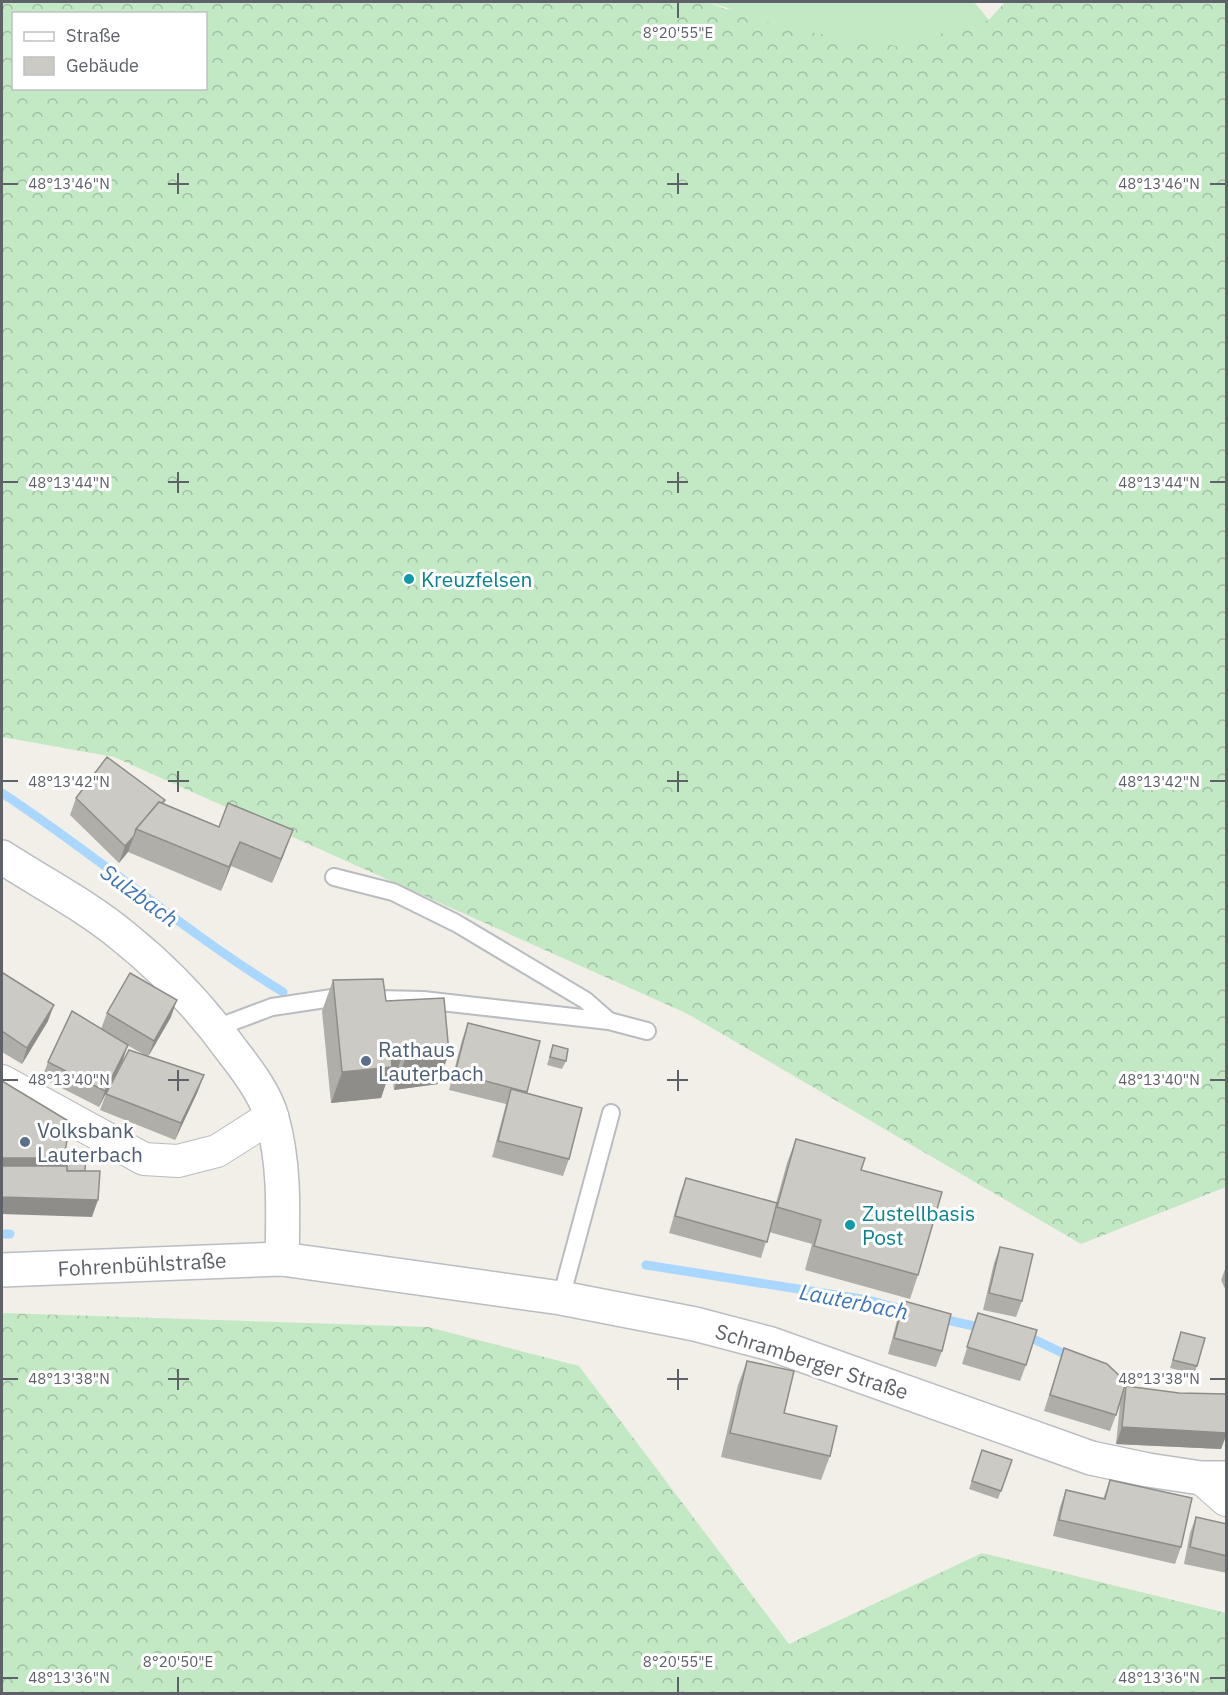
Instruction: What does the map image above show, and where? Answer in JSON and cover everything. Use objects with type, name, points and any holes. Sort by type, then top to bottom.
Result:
[{"type":"main road","points":[[2,857],[122,935],[175,983],[216,1028],[250,1074],[272,1116],[284,1191],[282,1259]]},
{"type":"main road","name":"Schramberger Straße","points":[[282,1259],[561,1298],[695,1324],[771,1344],[1090,1458],[1214,1478]]},
{"type":"main road","name":"Fohrenbühlstraße","points":[[2,1270],[282,1259]]},
{"type":"street","points":[[2,1081],[144,1159],[178,1161],[217,1151],[272,1116]]},
{"type":"street","points":[[1214,1478],[1227,1500]]},
{"type":"lane","points":[[334,877],[393,892],[456,923],[528,969],[585,1000],[609,1021]]},
{"type":"lane","points":[[216,1028],[272,1007],[332,998],[423,1000],[609,1021],[647,1030]]},
{"type":"lane","points":[[561,1298],[611,1113]]},
{"type":"green space","points":[[2,2],[709,2],[725,9],[989,20],[1005,2],[1226,2],[1226,1187],[1081,1244],[688,1014],[114,757],[2,737]]},
{"type":"green space","points":[[709,2],[974,2],[989,20],[897,46],[790,29]]},
{"type":"green space","points":[[2,1313],[428,1327],[579,1366],[789,1644],[982,1553],[1226,1613],[1226,1693],[2,1693]]},
{"type":"building","points":[[107,757],[165,800],[162,803],[159,802],[125,846],[76,798]]},
{"type":"building","points":[[159,802],[219,827],[228,803],[293,830],[281,859],[240,842],[229,867],[136,829]]},
{"type":"building","points":[[3,973],[54,1005],[27,1048],[2,1031]]},
{"type":"building","points":[[130,973],[177,1000],[154,1041],[107,1013]]},
{"type":"building","points":[[383,979],[386,1001],[444,998],[449,1053],[405,1059],[404,1051],[391,1053],[392,1067],[342,1072],[333,980]]},
{"type":"building","points":[[72,1011],[128,1045],[105,1091],[48,1062]]},
{"type":"building","points":[[468,1023],[540,1041],[527,1092],[455,1073]]},
{"type":"building","points":[[553,1045],[568,1049],[566,1061],[550,1057]]},
{"type":"building","points":[[129,1050],[204,1075],[181,1123],[106,1094]]},
{"type":"building","points":[[2,1081],[70,1122],[64,1158],[2,1158]]},
{"type":"building","points":[[511,1089],[582,1108],[569,1159],[498,1141]]},
{"type":"building","name":"Zustellbasis Post","points":[[796,1139],[865,1158],[861,1170],[942,1192],[918,1275],[814,1246],[821,1220],[777,1207]]},
{"type":"building","points":[[68,1150],[82,1151],[86,1157],[84,1171],[67,1171],[67,1166],[62,1166],[64,1154]]},
{"type":"building","points":[[2,1166],[67,1166],[67,1171],[100,1171],[98,1200],[2,1197]]},
{"type":"building","points":[[686,1178],[777,1203],[767,1242],[675,1216]]},
{"type":"building","points":[[1000,1247],[1033,1254],[1022,1301],[989,1293]]},
{"type":"building","points":[[904,1301],[951,1314],[942,1351],[894,1338]]},
{"type":"building","points":[[978,1313],[1037,1330],[1026,1365],[967,1347]]},
{"type":"building","points":[[1181,1332],[1205,1338],[1197,1366],[1173,1360]]},
{"type":"building","points":[[1064,1348],[1107,1364],[1126,1382],[1116,1415],[1050,1395]]},
{"type":"building","points":[[747,1361],[794,1371],[784,1413],[837,1426],[830,1456],[730,1433]]},
{"type":"building","points":[[1126,1386],[1179,1393],[1227,1394],[1227,1433],[1122,1427]]},
{"type":"building","points":[[982,1450],[1012,1460],[1001,1491],[972,1481]]},
{"type":"building","points":[[1110,1480],[1192,1498],[1181,1547],[1059,1520],[1066,1490],[1105,1499]]},
{"type":"building","points":[[1196,1517],[1227,1524],[1227,1556],[1190,1547]]},
{"type":"waterway","name":"Sulzbach","points":[[2,793],[73,842],[211,944],[283,992]]},
{"type":"waterway","name":"Lauterbach","points":[[2,1234],[10,1234]]},
{"type":"waterway","name":"Lauterbach","points":[[646,1265],[868,1300],[913,1312]]},
{"type":"waterway","name":"Lauterbach","points":[[938,1318],[983,1328]]},
{"type":"waterway","name":"Lauterbach","points":[[1023,1334],[1073,1358]]},
{"type":"place","name":"Kreuzfelsen","points":[[409,579]]},
{"type":"place","name":"Rathaus Lauterbach","points":[[366,1061]]},
{"type":"place","name":"Volksbank Lauterbach","points":[[25,1142]]},
{"type":"place","name":"Zustellbasis Post","points":[[850,1225]]}]
